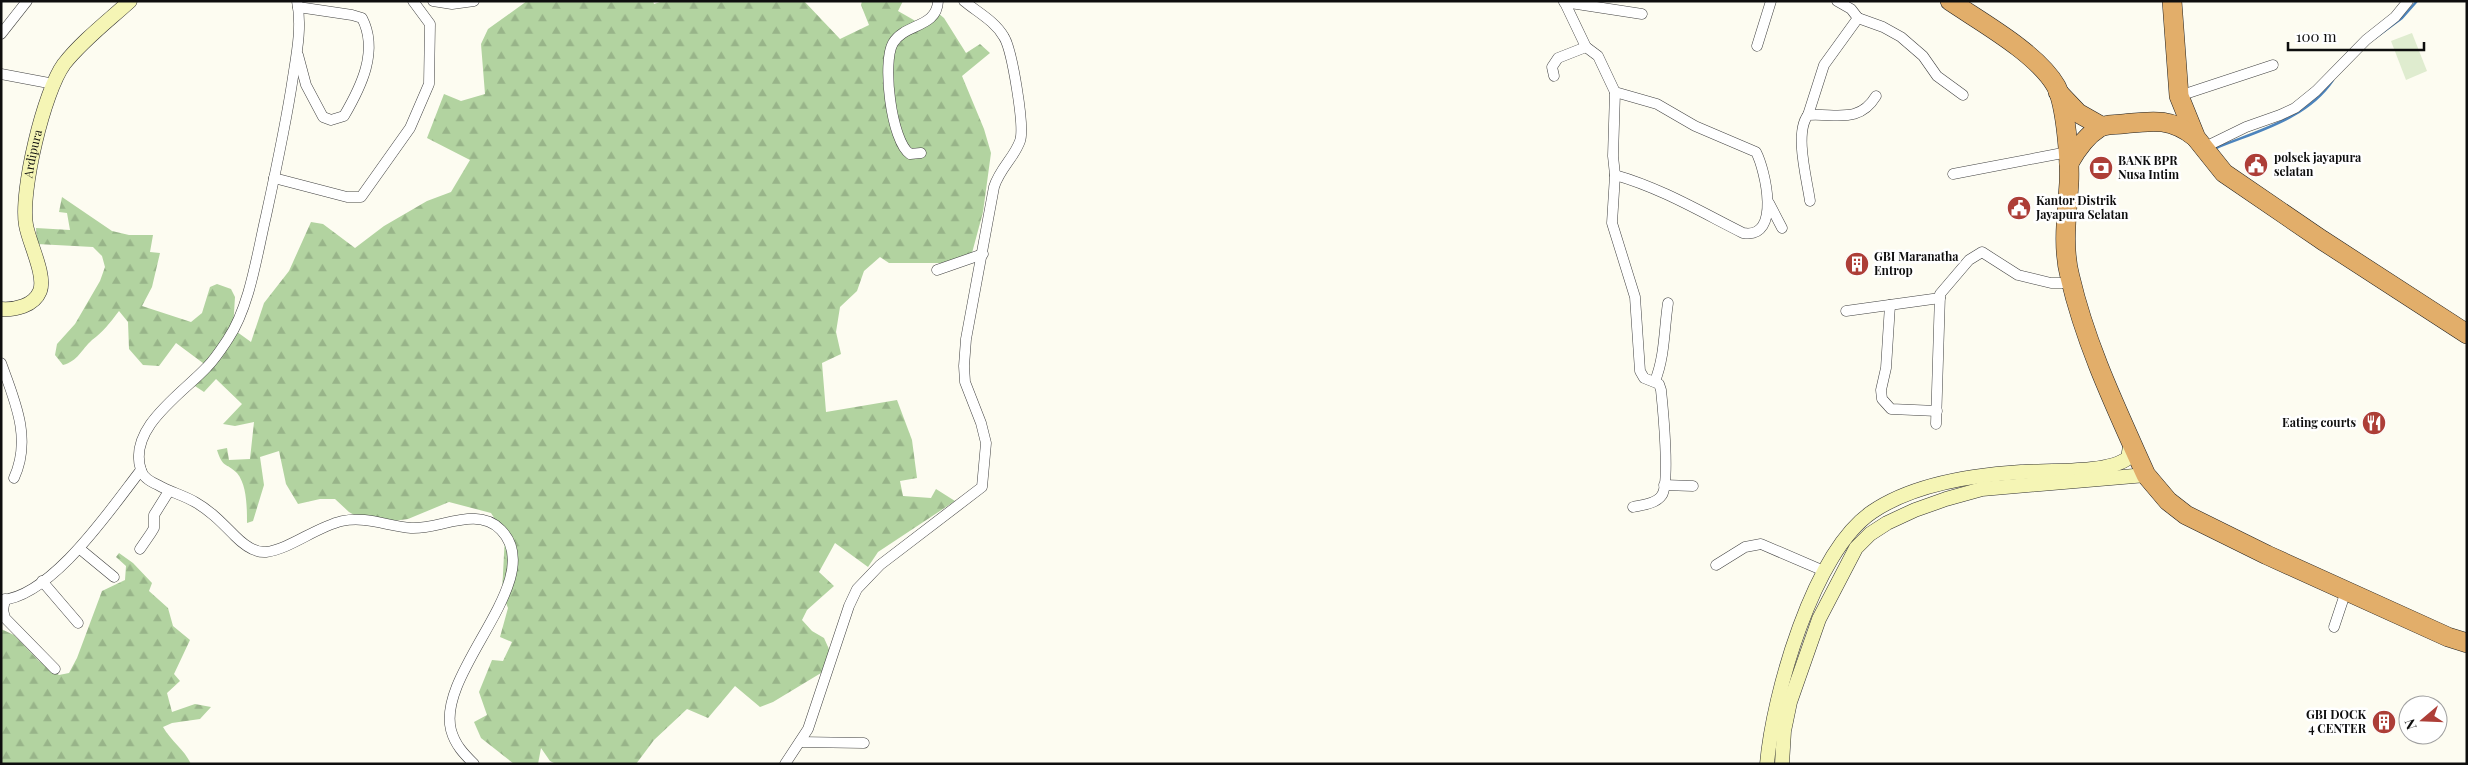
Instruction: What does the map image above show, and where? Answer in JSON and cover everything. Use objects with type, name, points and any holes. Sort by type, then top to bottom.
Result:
[{"type":"highway","points":[[1950,1],[2017,47],[2051,79],[2058,92],[2078,113],[2102,126],[2155,121],[2175,124],[2199,143],[2224,173],[2338,251],[2467,334]]},
{"type":"highway","points":[[2172,1],[2178,92],[2199,143]]},
{"type":"highway","points":[[2058,92],[2069,158],[2066,251],[2071,283],[2092,351],[2146,475],[2168,502],[2186,515],[2346,591],[2467,643]]},
{"type":"highway","points":[[2155,121],[2170,107],[2178,92]]},
{"type":"highway","points":[[2069,158],[2085,140],[2102,126]]},
{"type":"street","points":[[3,27],[27,1]]},
{"type":"street","name":"Ardipura","points":[[1,309],[23,307],[34,300],[40,291],[42,281],[28,236],[24,200],[28,171],[54,84],[65,64],[130,1]]},
{"type":"street","points":[[274,178],[347,198],[354,199],[361,196],[410,128],[429,84],[432,43],[430,24],[413,1]]},
{"type":"street","points":[[433,1],[452,4],[474,1]]},
{"type":"street","points":[[921,152],[910,154],[904,150],[900,141],[892,110],[888,52],[904,30],[932,18],[938,9],[938,1]]},
{"type":"street","points":[[784,764],[808,729],[849,606],[857,589],[880,565],[982,487],[986,443],[981,423],[965,382],[966,339],[998,174],[1021,139],[1021,110],[1010,54],[1004,36],[985,17],[964,1]]},
{"type":"street","points":[[1757,46],[1771,1]]},
{"type":"street","points":[[1837,1],[1851,9],[1858,18],[1883,27],[1901,37],[1923,56],[1937,76],[1963,95]]},
{"type":"street","points":[[2199,143],[2296,108],[2316,91],[2357,48],[2395,17],[2408,1]]},
{"type":"street","points":[[1564,2],[1642,14]]},
{"type":"street","points":[[1564,2],[1586,47],[1598,56],[1614,92],[1613,156],[1615,175],[1612,223],[1635,296],[1640,371],[1644,378],[1655,381],[1661,390],[1663,413],[1663,494],[1657,501],[1633,507]]},
{"type":"street","points":[[297,51],[306,85],[323,117],[331,120],[344,116],[365,76],[369,44],[367,28],[362,18],[299,3],[297,51],[274,178],[254,268],[230,336],[210,365],[169,404],[146,430],[139,448],[141,470],[144,477],[169,491],[195,502],[248,546],[262,552],[278,548],[334,523],[350,520],[382,521],[415,528],[471,518],[493,523],[502,530],[508,539],[513,571],[505,594],[455,691],[450,717],[454,738],[460,749],[474,764]]},
{"type":"street","points":[[1810,201],[1802,146],[1802,129],[1824,65],[1858,18]]},
{"type":"street","points":[[1554,76],[1552,67],[1558,58],[1586,47]]},
{"type":"street","points":[[2178,92],[2273,65]]},
{"type":"street","points":[[1,74],[54,84]]},
{"type":"street","points":[[1614,92],[1657,104],[1694,126],[1756,152],[1763,171],[1768,214],[1758,231],[1754,234],[1744,234],[1683,201],[1615,175]]},
{"type":"street","points":[[1808,115],[1845,116],[1869,107],[1876,96]]},
{"type":"street","points":[[1953,174],[2069,158]]},
{"type":"street","points":[[1768,202],[1782,228]]},
{"type":"street","points":[[1936,424],[1940,298],[1942,291],[1969,260],[1979,252],[1986,254],[2018,275],[2051,283],[2071,283]]},
{"type":"street","points":[[937,270],[983,254]]},
{"type":"street","points":[[1846,311],[1940,298]]},
{"type":"street","points":[[1655,381],[1662,359],[1668,302]]},
{"type":"street","points":[[1890,305],[1882,399],[1891,409],[1937,411]]},
{"type":"street","points":[[1,363],[23,432],[23,450],[14,478]]},
{"type":"street","points":[[1767,764],[1769,736],[1782,680],[1796,637],[1824,571],[1838,547],[1872,512],[1893,501],[1933,486],[1964,479],[2004,473],[2070,470],[2121,463],[2128,458],[2131,441]]},
{"type":"street","points":[[55,669],[5,618],[3,600],[24,594],[80,548],[141,470]]},
{"type":"street","points":[[1782,764],[1784,731],[1790,702],[1819,619],[1856,548],[1870,534],[1887,523],[1915,510],[1982,489],[2146,475]]},
{"type":"street","points":[[1664,485],[1693,486]]},
{"type":"street","points":[[140,549],[154,528],[154,515],[169,491]]},
{"type":"street","points":[[1716,565],[1746,547],[1761,544],[1824,571]]},
{"type":"street","points":[[80,548],[114,576]]},
{"type":"street","points":[[42,581],[78,623]]},
{"type":"street","points":[[2334,627],[2346,591]]},
{"type":"street","points":[[800,742],[864,744]]},
{"type":"green space","points":[[527,1],[653,1],[654,4],[663,1],[804,1],[840,39],[869,25],[861,5],[862,1],[903,1],[898,11],[926,27],[938,13],[944,18],[966,53],[980,44],[990,53],[962,76],[984,129],[991,153],[983,212],[972,253],[942,263],[889,263],[880,257],[864,271],[857,291],[840,307],[836,332],[841,354],[822,363],[826,412],[897,400],[912,440],[917,478],[900,481],[903,496],[931,498],[936,489],[955,501],[878,552],[868,567],[835,543],[819,572],[834,586],[807,610],[802,620],[812,631],[824,638],[833,658],[821,673],[773,702],[760,707],[735,686],[708,718],[687,709],[654,740],[636,764],[556,764],[550,761],[541,748],[538,764],[514,764],[481,738],[474,722],[487,715],[479,692],[492,660],[503,661],[512,642],[500,637],[508,608],[502,593],[505,535],[491,513],[449,502],[408,519],[370,524],[349,512],[335,499],[320,499],[298,504],[286,484],[279,451],[260,457],[264,485],[253,521],[247,523],[246,497],[243,484],[237,473],[223,463],[217,450],[227,448],[229,460],[250,459],[254,422],[235,426],[223,424],[242,404],[216,379],[204,392],[195,386],[211,369],[176,343],[159,366],[143,365],[129,349],[128,322],[119,311],[100,334],[76,358],[63,365],[55,355],[57,344],[75,324],[100,281],[105,267],[102,256],[93,247],[37,244],[36,228],[70,230],[67,213],[59,212],[62,197],[112,231],[129,235],[153,235],[150,252],[160,253],[152,287],[142,306],[191,322],[202,313],[210,287],[217,284],[231,289],[235,297],[233,329],[251,342],[264,303],[289,271],[311,222],[323,224],[355,248],[384,226],[427,201],[451,192],[470,160],[427,138],[444,94],[461,101],[485,94],[481,44],[488,29]]},
{"type":"green space","points":[[2412,33],[2427,71],[2406,80],[2391,41]]},
{"type":"green space","points":[[119,553],[133,563],[152,583],[149,591],[168,608],[173,626],[190,640],[174,674],[180,681],[167,693],[172,712],[195,704],[211,707],[200,719],[172,723],[163,727],[191,764],[1,764],[1,629],[14,635],[39,661],[59,675],[69,673],[77,658],[102,591],[125,580],[126,566],[116,557]]},
{"type":"waterway","points":[[2375,38],[2402,18],[2417,1]]},
{"type":"waterway","points":[[2216,148],[2264,129],[2295,114],[2310,105],[2333,80]]},
{"type":"place","name":"polsek jayapura selatan","points":[[2256,165]]},
{"type":"place","name":"BANK BPR Nusa Intim","points":[[2101,168]]},
{"type":"place","name":"Kantor Distrik Jayapura Selatan","points":[[2019,208]]},
{"type":"place","name":"GBI Maranatha Entrop","points":[[1857,264]]},
{"type":"place","name":"Eating courts","points":[[2374,423]]},
{"type":"place","name":"GBI DOCK 4 CENTER","points":[[2384,722]]}]
